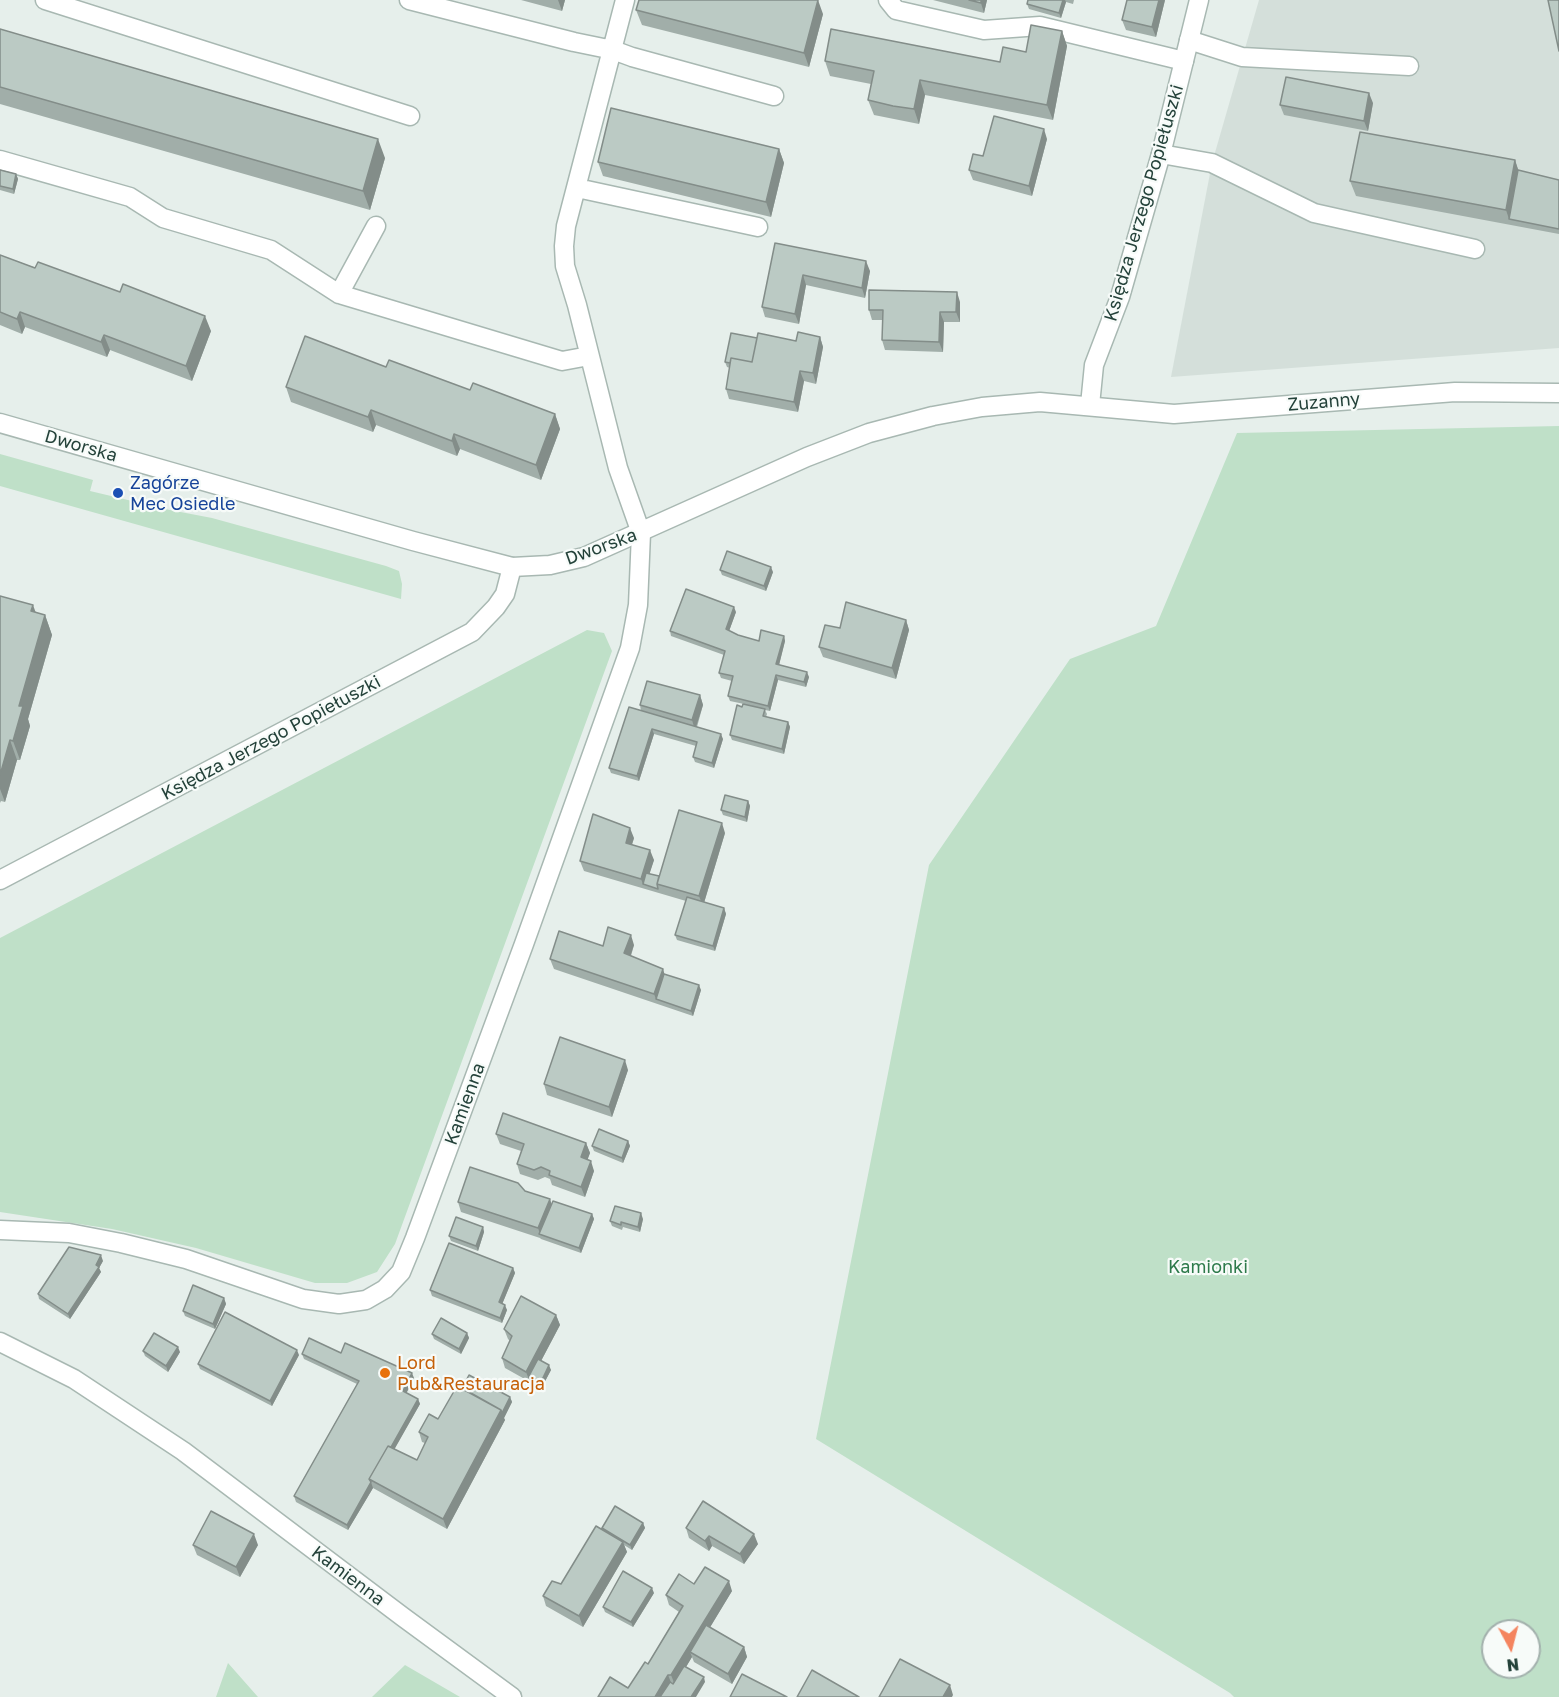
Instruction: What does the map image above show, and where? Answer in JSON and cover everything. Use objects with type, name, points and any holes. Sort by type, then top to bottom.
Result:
[{"type":"street","points":[[45,0],[411,116]]},
{"type":"street","points":[[409,0],[613,50],[774,96]]},
{"type":"street","points":[[626,0],[566,226],[565,266],[618,468],[641,533]]},
{"type":"street","points":[[888,0],[896,10],[984,30],[1040,26],[1184,61]]},
{"type":"street","name":"Księdza Jerzego Popiełuszki","points":[[1090,405],[1094,365],[1120,297],[1161,154],[1199,0]]},
{"type":"street","points":[[1189,40],[1242,57],[1409,66]]},
{"type":"street","points":[[1161,154],[1212,163],[1314,213],[1475,249]]},
{"type":"street","points":[[0,160],[130,197],[163,218],[271,250],[339,294],[562,361],[589,356]]},
{"type":"street","points":[[577,188],[758,227]]},
{"type":"street","points":[[339,294],[376,226]]},
{"type":"street","name":"Zuzanny","points":[[1090,405],[1174,414],[1455,392],[1559,393]]},
{"type":"street","name":"Dworska","points":[[0,423],[512,567],[550,566],[584,557],[807,457],[869,433],[933,416],[982,407],[1040,402],[1090,405]]},
{"type":"street","name":"Kamienna","points":[[0,1230],[69,1233],[121,1243],[186,1259],[303,1299],[339,1304],[366,1300],[385,1289],[401,1272],[524,944],[630,648],[638,605],[641,533]]},
{"type":"street","name":"Księdza Jerzego Popiełuszki","points":[[0,880],[472,632],[496,608],[505,594],[512,567]]},
{"type":"street","name":"Kamienna","points":[[0,1342],[74,1379],[183,1451],[512,1697]]},
{"type":"shaded area","points":[[1259,0],[1559,0],[1559,348],[1171,377],[1212,163]]},
{"type":"green space","name":"Kamionki","points":[[1559,426],[1559,1697],[1234,1697],[816,1439],[929,865],[1070,659],[1156,626],[1237,433]]},
{"type":"green space","points":[[0,454],[93,480],[90,491],[212,518],[386,566],[399,571],[402,584],[401,599],[0,486]]},
{"type":"green space","points":[[587,630],[604,633],[612,651],[395,1244],[377,1272],[347,1283],[315,1283],[196,1248],[112,1229],[0,1212],[0,938]]},
{"type":"green space","points":[[228,1663],[258,1697],[216,1697]]},
{"type":"green space","points":[[405,1665],[460,1697],[372,1697]]},
{"type":"building","points":[[639,0],[818,0],[804,53],[636,10]]},
{"type":"building","points":[[1028,0],[1063,0],[1059,13],[1027,4]]},
{"type":"building","points":[[1127,0],[1159,0],[1152,27],[1122,20]]},
{"type":"building","points":[[1548,0],[1559,0],[1559,51]]},
{"type":"building","points":[[1031,25],[1062,31],[1047,105],[920,80],[914,109],[893,106],[868,100],[874,71],[825,61],[831,29],[1000,62],[1003,47],[1026,52]]},
{"type":"building","points":[[0,29],[378,139],[363,191],[0,87]]},
{"type":"building","points":[[1286,77],[1369,93],[1364,121],[1280,105]]},
{"type":"building","points":[[611,108],[779,149],[766,202],[598,162]]},
{"type":"building","points":[[994,116],[1044,129],[1029,186],[969,170],[973,154],[983,156]]},
{"type":"building","points":[[1360,132],[1515,160],[1506,210],[1350,181]]},
{"type":"building","points":[[0,170],[16,174],[13,189],[0,186]]},
{"type":"building","points":[[1518,170],[1559,180],[1559,229],[1509,219]]},
{"type":"building","points":[[775,243],[866,261],[862,288],[803,275],[795,314],[762,307]]},
{"type":"building","points":[[0,255],[35,268],[38,262],[120,292],[123,284],[205,316],[186,366],[104,335],[101,342],[20,312],[17,319],[0,312]]},
{"type":"building","points":[[869,290],[957,292],[956,312],[940,312],[939,342],[882,340],[883,310],[869,310]]},
{"type":"building","points":[[798,332],[820,337],[813,373],[800,371],[794,402],[726,389],[731,358],[752,362],[758,333],[796,341]]},
{"type":"building","points":[[731,333],[757,338],[752,362],[731,358],[730,363],[725,362]]},
{"type":"building","points":[[305,336],[386,367],[389,360],[470,390],[473,383],[555,414],[536,465],[454,434],[452,441],[371,410],[368,417],[286,387]]},
{"type":"building","points":[[727,551],[771,567],[764,586],[720,570]]},
{"type":"building","points":[[686,589],[734,607],[726,629],[738,635],[759,641],[761,630],[784,636],[776,664],[807,672],[804,682],[776,675],[768,706],[728,696],[733,676],[719,673],[725,651],[670,631]]},
{"type":"building","points":[[0,596],[33,605],[31,611],[45,615],[19,706],[23,706],[0,775]]},
{"type":"building","points":[[846,602],[906,620],[892,668],[819,647],[825,625],[840,628]]},
{"type":"building","points":[[647,681],[700,695],[692,720],[640,705]]},
{"type":"building","points":[[743,704],[765,709],[763,716],[788,722],[782,749],[730,735],[737,705],[742,707]]},
{"type":"building","points":[[629,707],[721,734],[712,763],[693,757],[697,742],[652,729],[637,776],[609,768]]},
{"type":"building","points":[[725,795],[748,801],[745,817],[721,810]]},
{"type":"building","points":[[679,810],[722,823],[699,896],[657,884]]},
{"type":"building","points":[[593,814],[630,828],[626,843],[650,850],[641,879],[580,861]]},
{"type":"building","points":[[646,873],[659,876],[658,889],[643,884]]},
{"type":"building","points":[[687,897],[724,908],[713,946],[675,935]]},
{"type":"building","points":[[608,927],[631,935],[624,953],[663,969],[654,994],[550,959],[559,931],[603,946]]},
{"type":"building","points":[[664,974],[699,985],[691,1011],[656,999]]},
{"type":"building","points":[[560,1037],[625,1060],[609,1107],[544,1084]]},
{"type":"building","points":[[503,1113],[586,1143],[581,1157],[591,1161],[581,1187],[549,1175],[550,1171],[541,1167],[534,1170],[517,1164],[524,1144],[496,1134]]},
{"type":"building","points":[[599,1129],[628,1141],[622,1158],[592,1146]]},
{"type":"building","points":[[470,1167],[518,1183],[525,1191],[550,1199],[538,1228],[458,1202]]},
{"type":"building","points":[[553,1201],[592,1214],[579,1248],[539,1234]]},
{"type":"building","points":[[615,1206],[641,1213],[638,1227],[610,1221]]},
{"type":"building","points":[[456,1217],[483,1227],[476,1246],[449,1236]]},
{"type":"building","points":[[449,1243],[513,1268],[499,1302],[505,1305],[500,1318],[430,1290]]},
{"type":"building","points":[[69,1247],[101,1255],[96,1265],[99,1267],[68,1314],[38,1294]]},
{"type":"building","points":[[193,1285],[224,1298],[213,1324],[183,1311]]},
{"type":"building","points":[[521,1296],[556,1315],[526,1372],[502,1358],[512,1336],[504,1329]]},
{"type":"building","points":[[225,1312],[297,1350],[270,1401],[198,1364]]},
{"type":"building","points":[[441,1318],[467,1333],[459,1349],[432,1334]]},
{"type":"building","points":[[154,1333],[178,1347],[166,1366],[143,1351]]},
{"type":"building","points":[[309,1338],[341,1353],[345,1343],[412,1373],[403,1391],[418,1399],[391,1447],[388,1446],[369,1479],[371,1482],[347,1525],[294,1496],[359,1381],[302,1354]]},
{"type":"building","points":[[538,1359],[549,1365],[541,1382],[529,1376]]},
{"type":"building","points":[[469,1375],[510,1397],[502,1413],[501,1410],[462,1388]]},
{"type":"building","points":[[457,1386],[501,1410],[443,1519],[369,1479],[388,1446],[417,1460],[428,1437],[419,1432],[429,1414],[438,1419]]},
{"type":"building","points":[[703,1501],[754,1534],[740,1554],[709,1536],[705,1541],[686,1528]]},
{"type":"building","points":[[615,1506],[643,1523],[630,1545],[602,1528]]},
{"type":"building","points":[[211,1511],[254,1534],[236,1567],[193,1545]]},
{"type":"building","points":[[596,1526],[623,1542],[579,1616],[543,1596],[552,1581],[561,1584]]},
{"type":"building","points":[[705,1567],[729,1581],[655,1697],[598,1697],[610,1677],[628,1688],[645,1662],[648,1664],[683,1606],[666,1595],[679,1574],[694,1584]]},
{"type":"building","points":[[623,1571],[652,1588],[631,1622],[603,1607]]},
{"type":"building","points":[[706,1625],[744,1647],[728,1674],[690,1652]]},
{"type":"building","points":[[900,1659],[950,1685],[943,1697],[879,1697]]},
{"type":"building","points":[[684,1666],[704,1677],[691,1697],[660,1697],[670,1682],[673,1684]]},
{"type":"building","points":[[812,1670],[859,1697],[797,1697]]},
{"type":"building","points":[[742,1674],[787,1697],[730,1697]]},
{"type":"place","name":"Zagórze Mec Osiedle","points":[[118,493]]},
{"type":"place","name":"Lord Pub&Restauracja","points":[[385,1373]]}]
